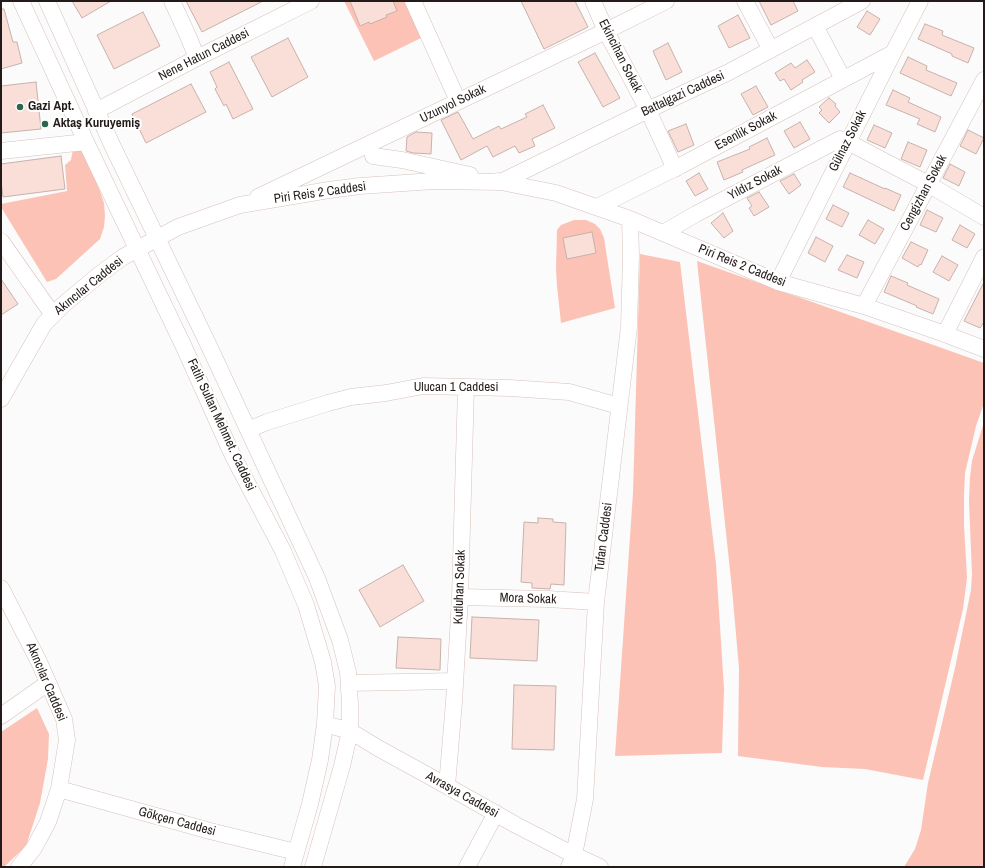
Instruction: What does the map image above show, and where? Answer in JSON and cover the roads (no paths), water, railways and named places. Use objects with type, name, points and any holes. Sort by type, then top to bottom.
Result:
[{"type":"street","name":"Fatih Sultan Mehmet. Caddesi","points":[[21,1],[86,142],[210,348],[317,578],[340,640],[348,672],[350,731],[342,766],[313,867]]},
{"type":"street","name":"Fatih Sultan Mehmet. Caddesi","points":[[47,1],[96,110],[147,243],[184,347],[232,454],[283,551],[306,605],[323,662],[327,686],[325,724],[320,760],[310,804],[294,860]]},
{"type":"street","points":[[172,1],[197,58]]},
{"type":"street","name":"Nene Hatun Caddesi","points":[[96,110],[311,1]]},
{"type":"street","points":[[413,1],[458,101]]},
{"type":"street","name":"Ekincihan Sokak","points":[[593,1],[606,31],[648,110],[675,169]]},
{"type":"street","name":"Uzunyol Sokak","points":[[240,205],[666,1]]},
{"type":"street","points":[[745,1],[771,50]]},
{"type":"street","name":"Battalgazi Caddesi","points":[[501,182],[729,72],[862,1]]},
{"type":"street","name":"Gülnaz Sokak","points":[[778,282],[920,1]]},
{"type":"street","points":[[815,26],[843,79]]},
{"type":"street","name":"Esenlik Sokak","points":[[597,207],[675,169],[893,53]]},
{"type":"street","name":"Cengizhan Sokak","points":[[864,306],[984,80]]},
{"type":"street","name":"Yıldız Sokak","points":[[663,233],[696,214],[840,139],[848,142]]},
{"type":"street","points":[[1,151],[86,142]]},
{"type":"street","points":[[848,142],[928,184],[984,217]]},
{"type":"street","name":"Piri Reis 2 Caddesi","points":[[373,156],[402,160],[556,193],[630,219],[778,282],[864,306],[984,349]]},
{"type":"street","name":"Piri Reis 2 Caddesi","points":[[147,243],[178,227],[240,205],[360,186],[434,181],[501,182]]},
{"type":"street","name":"Tufan Caddesi","points":[[572,861],[585,799],[596,602],[629,327],[631,256],[630,219]]},
{"type":"street","points":[[1,241],[53,315]]},
{"type":"street","name":"Akıncılar Caddesi","points":[[1,399],[44,324],[74,295],[100,274],[123,257],[147,243]]},
{"type":"street","points":[[945,334],[984,257]]},
{"type":"street","name":"Ulucan 1 Caddesi","points":[[248,430],[267,422],[350,397],[423,386],[510,388],[569,392],[619,406]]},
{"type":"street","name":"Kutluhan Sokak","points":[[447,786],[460,597],[466,387]]},
{"type":"street","name":"Akıncılar Caddesi","points":[[1,588],[40,662],[64,719],[67,740],[59,789],[48,822],[34,848],[19,867]]},
{"type":"street","name":"Mora Sokak","points":[[460,597],[548,599],[596,602]]},
{"type":"street","points":[[348,683],[455,681]]},
{"type":"street","points":[[1,716],[48,683]]},
{"type":"street","name":"Avrasya Caddesi","points":[[325,724],[350,731],[496,813],[572,861],[600,867]]},
{"type":"street","name":"Gökçen Caddesi","points":[[59,789],[210,831],[294,860]]},
{"type":"street","points":[[467,867],[496,813]]},
{"type":"place","name":"Gazi Apt.","points":[[20,107]]},
{"type":"place","name":"Aktaş Kuruyemiş","points":[[45,124]]}]
